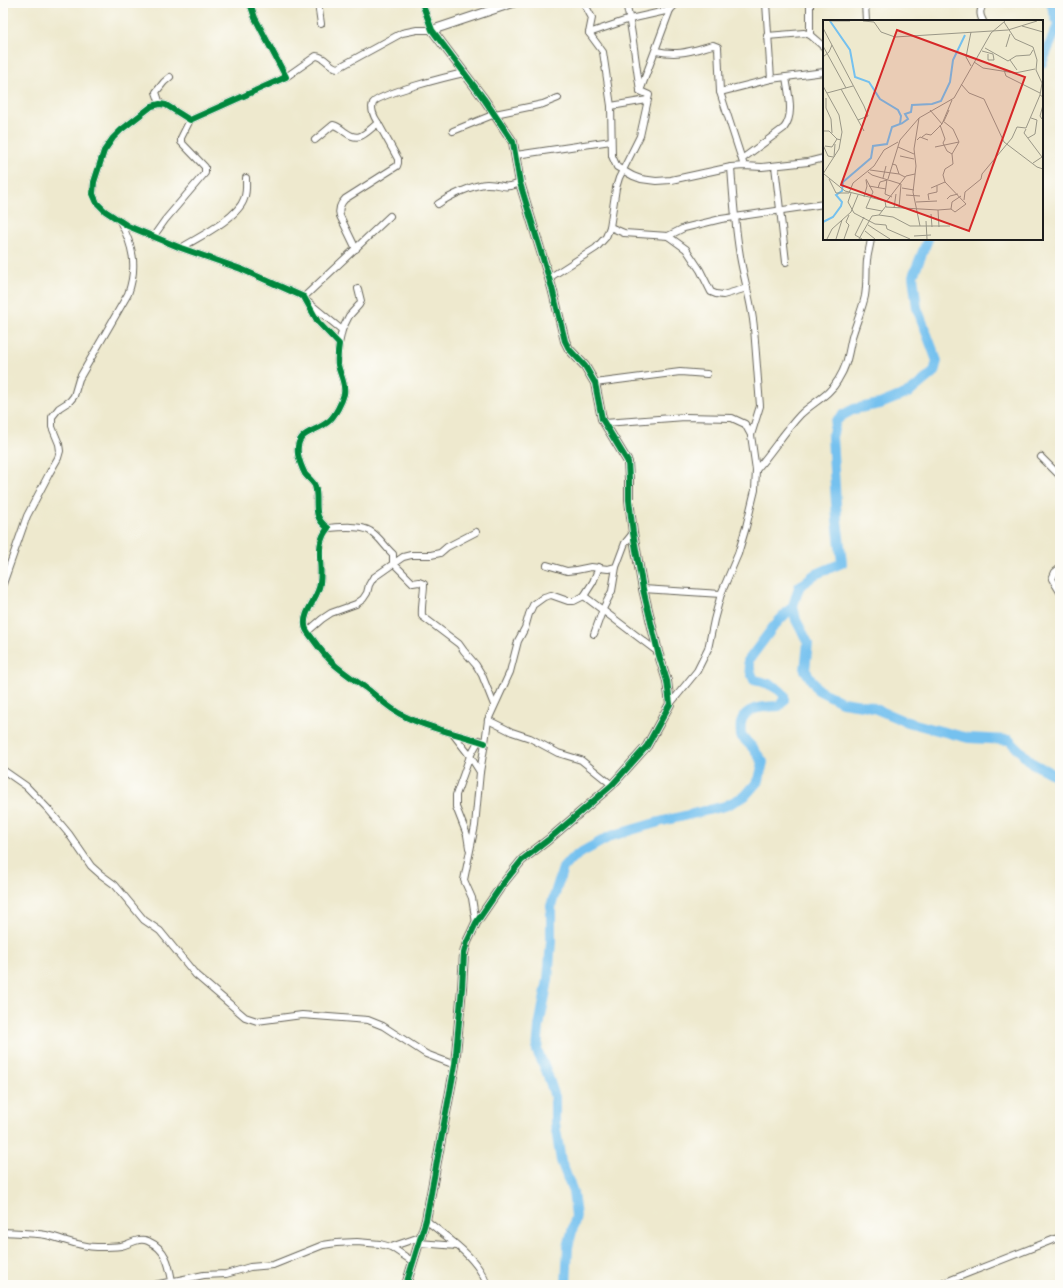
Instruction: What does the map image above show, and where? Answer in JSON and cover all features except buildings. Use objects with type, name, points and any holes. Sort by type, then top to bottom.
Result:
[{"type":"street","points":[[250,3],[255,18],[286,77]]},
{"type":"street","points":[[318,3],[321,24]]},
{"type":"street","points":[[422,3],[432,30],[495,114],[513,142],[520,183],[549,278],[565,341],[569,349],[585,366],[596,383],[599,410],[602,419],[628,462],[629,500],[633,533],[643,589],[658,652],[667,681],[670,704]]},
{"type":"street","points":[[153,236],[206,173],[203,164],[181,142],[181,138],[190,120],[280,81],[318,56],[334,67],[338,68],[402,33],[417,30],[432,30],[513,3]]},
{"type":"street","points":[[584,3],[592,18],[589,33],[603,52],[611,106],[612,156],[614,164],[623,171],[641,179],[656,181],[671,180],[732,167],[774,166],[808,162],[823,158]]},
{"type":"street","points":[[626,3],[630,19],[640,91]]},
{"type":"street","points":[[589,33],[630,19],[670,10],[678,3]]},
{"type":"street","points":[[766,3],[770,79]]},
{"type":"street","points":[[810,3],[810,35]]},
{"type":"street","points":[[865,3],[866,20]]},
{"type":"street","points":[[983,20],[980,9],[985,3]]},
{"type":"street","points":[[640,91],[670,10]]},
{"type":"street","points":[[767,36],[804,33],[810,35],[823,46]]},
{"type":"street","points":[[656,51],[679,54],[716,46],[719,49],[720,92],[744,166]]},
{"type":"street","points":[[720,92],[770,79],[823,72]]},
{"type":"street","points":[[356,249],[340,216],[339,212],[341,203],[397,166],[398,163],[398,159],[373,115],[373,103],[378,99],[407,88],[464,73]]},
{"type":"street","points":[[160,104],[156,92],[170,77]]},
{"type":"street","points":[[742,159],[784,128],[788,122],[790,118],[790,109],[786,77]]},
{"type":"street","points":[[549,278],[602,243],[606,237],[610,227],[616,188],[640,136],[649,95],[640,91]]},
{"type":"street","points":[[453,131],[495,114],[543,104],[558,98]]},
{"type":"street","points":[[611,106],[647,100]]},
{"type":"street","points":[[190,120],[160,104],[152,106],[120,130],[104,151],[94,182],[93,194],[97,203],[105,211],[128,226],[181,248],[240,269],[305,298],[342,330]]},
{"type":"street","points":[[315,140],[333,126],[338,126],[352,137],[356,137],[363,135],[378,123]]},
{"type":"street","points":[[516,155],[611,140]]},
{"type":"street","points":[[774,166],[786,262]]},
{"type":"street","points":[[732,167],[734,217],[740,256],[753,316],[760,406],[751,436]]},
{"type":"street","points":[[181,248],[213,230],[235,212],[244,201],[247,190],[246,178]]},
{"type":"street","points":[[438,204],[452,196],[480,185],[492,184],[510,187],[520,183]]},
{"type":"street","points":[[610,227],[624,233],[668,236],[684,228],[695,225],[734,217],[823,204]]},
{"type":"street","points":[[305,298],[390,216]]},
{"type":"street","points":[[3,584],[27,516],[58,458],[60,451],[59,444],[52,427],[52,417],[59,408],[74,396],[79,379],[128,294],[133,282],[134,274],[132,251],[128,236],[120,221]]},
{"type":"street","points":[[668,236],[686,249],[694,260],[711,292],[723,295],[747,288]]},
{"type":"street","points":[[756,470],[769,456],[786,430],[801,414],[818,401],[837,382],[844,369],[849,357],[852,338],[868,280],[867,259],[871,240]]},
{"type":"street","points":[[328,528],[318,515],[314,486],[305,473],[298,453],[299,441],[302,436],[329,422],[344,396],[345,388],[338,367],[337,358],[342,330],[361,301],[358,289]]},
{"type":"street","points":[[305,298],[311,312],[318,322],[339,344]]},
{"type":"street","points":[[596,383],[680,372],[707,374]]},
{"type":"street","points":[[406,1285],[426,1220],[455,1065],[464,953],[476,923],[502,885],[522,860],[548,840],[612,785],[647,746],[663,720],[670,704],[697,671],[708,649],[721,594],[738,554],[755,490],[756,470],[751,436],[745,424],[732,418],[685,417],[605,424]]},
{"type":"street","points":[[1040,457],[1060,476]]},
{"type":"street","points":[[485,743],[479,740],[453,734],[405,717],[390,708],[336,666],[317,646],[307,632],[305,619],[320,585],[320,545],[324,533],[328,528],[365,528],[393,554],[393,563],[413,583],[419,582],[424,584],[422,616],[459,644],[476,665],[482,675],[494,705]]},
{"type":"street","points":[[307,632],[322,619],[356,604],[363,599],[373,578],[403,557],[440,553],[447,547],[476,532]]},
{"type":"street","points":[[594,634],[603,609],[612,591],[616,566],[625,543],[633,533]]},
{"type":"street","points":[[547,565],[567,570],[591,567],[608,569],[616,566]]},
{"type":"street","points":[[476,923],[472,898],[464,880],[475,826],[480,772],[488,720],[510,672],[518,641],[525,628],[528,614],[533,605],[544,597],[551,595],[568,601],[574,601],[584,596],[593,582],[599,568]]},
{"type":"street","points":[[1060,568],[1052,579],[1060,592]]},
{"type":"street","points":[[643,589],[721,594]]},
{"type":"street","points":[[584,596],[658,652]]},
{"type":"street","points":[[488,720],[512,732],[530,738],[558,753],[580,760],[612,785]]},
{"type":"street","points":[[453,734],[480,772]]},
{"type":"street","points":[[469,851],[467,835],[456,807],[456,795],[470,756],[479,740]]},
{"type":"street","points":[[3,770],[22,783],[34,794],[69,834],[91,866],[115,885],[144,920],[160,931],[196,975],[245,1017],[257,1021],[302,1015],[368,1020],[383,1026],[426,1054],[455,1065]]},
{"type":"street","points":[[426,1220],[469,1258],[484,1275],[487,1285]]},
{"type":"street","points":[[3,1232],[46,1235],[82,1247],[115,1247],[138,1240],[144,1240],[154,1245],[168,1260],[172,1282]]},
{"type":"street","points":[[938,1285],[1060,1238]]},
{"type":"street","points":[[390,1247],[420,1240],[457,1246]]},
{"type":"street","points":[[154,1285],[204,1275],[222,1275],[250,1267],[273,1264],[329,1244],[370,1242],[390,1247],[412,1262]]},
{"type":"waterway","points":[[1043,61],[1058,25],[1051,3]]},
{"type":"waterway","points":[[928,240],[913,276],[917,308],[937,361],[934,372],[910,392],[880,404],[854,409],[836,421],[832,437],[837,520],[842,563],[814,575],[799,587],[793,606],[796,620],[808,643],[805,670],[818,690],[842,702],[869,706],[904,721],[968,738],[1009,740],[1032,763],[1060,778]]},
{"type":"waterway","points":[[566,1285],[568,1247],[576,1216],[573,1192],[561,1161],[555,1124],[555,1097],[546,1070],[537,1051],[539,1027],[548,980],[551,941],[551,906],[563,868],[570,860],[611,836],[659,822],[725,806],[745,796],[759,780],[763,762],[752,747],[741,736],[743,717],[746,713],[756,708],[779,706],[784,700],[784,695],[778,689],[766,683],[754,680],[748,661],[774,626],[793,606]]},
{"type":"cycle path","points":[[250,3],[255,18],[286,77],[190,120],[166,105],[160,104],[152,106],[121,130],[104,151],[94,182],[93,194],[97,203],[105,211],[128,226],[181,248],[241,269],[304,297],[318,322],[339,344],[338,365],[344,383],[344,394],[342,401],[331,419],[324,425],[303,436],[298,446],[298,456],[305,474],[315,486],[317,513],[322,523],[328,528],[321,541],[320,583],[317,594],[306,614],[306,629],[329,660],[395,711],[414,721],[485,743]]},
{"type":"cycle path","points":[[406,1285],[426,1220],[455,1065],[464,953],[467,942],[476,923],[502,885],[522,860],[548,840],[612,785],[647,746],[670,704],[667,681],[658,652],[643,589],[633,533],[629,500],[628,462],[602,419],[595,383],[585,366],[569,349],[565,341],[552,288],[520,183],[513,142],[484,99],[432,30],[422,3]]}]
